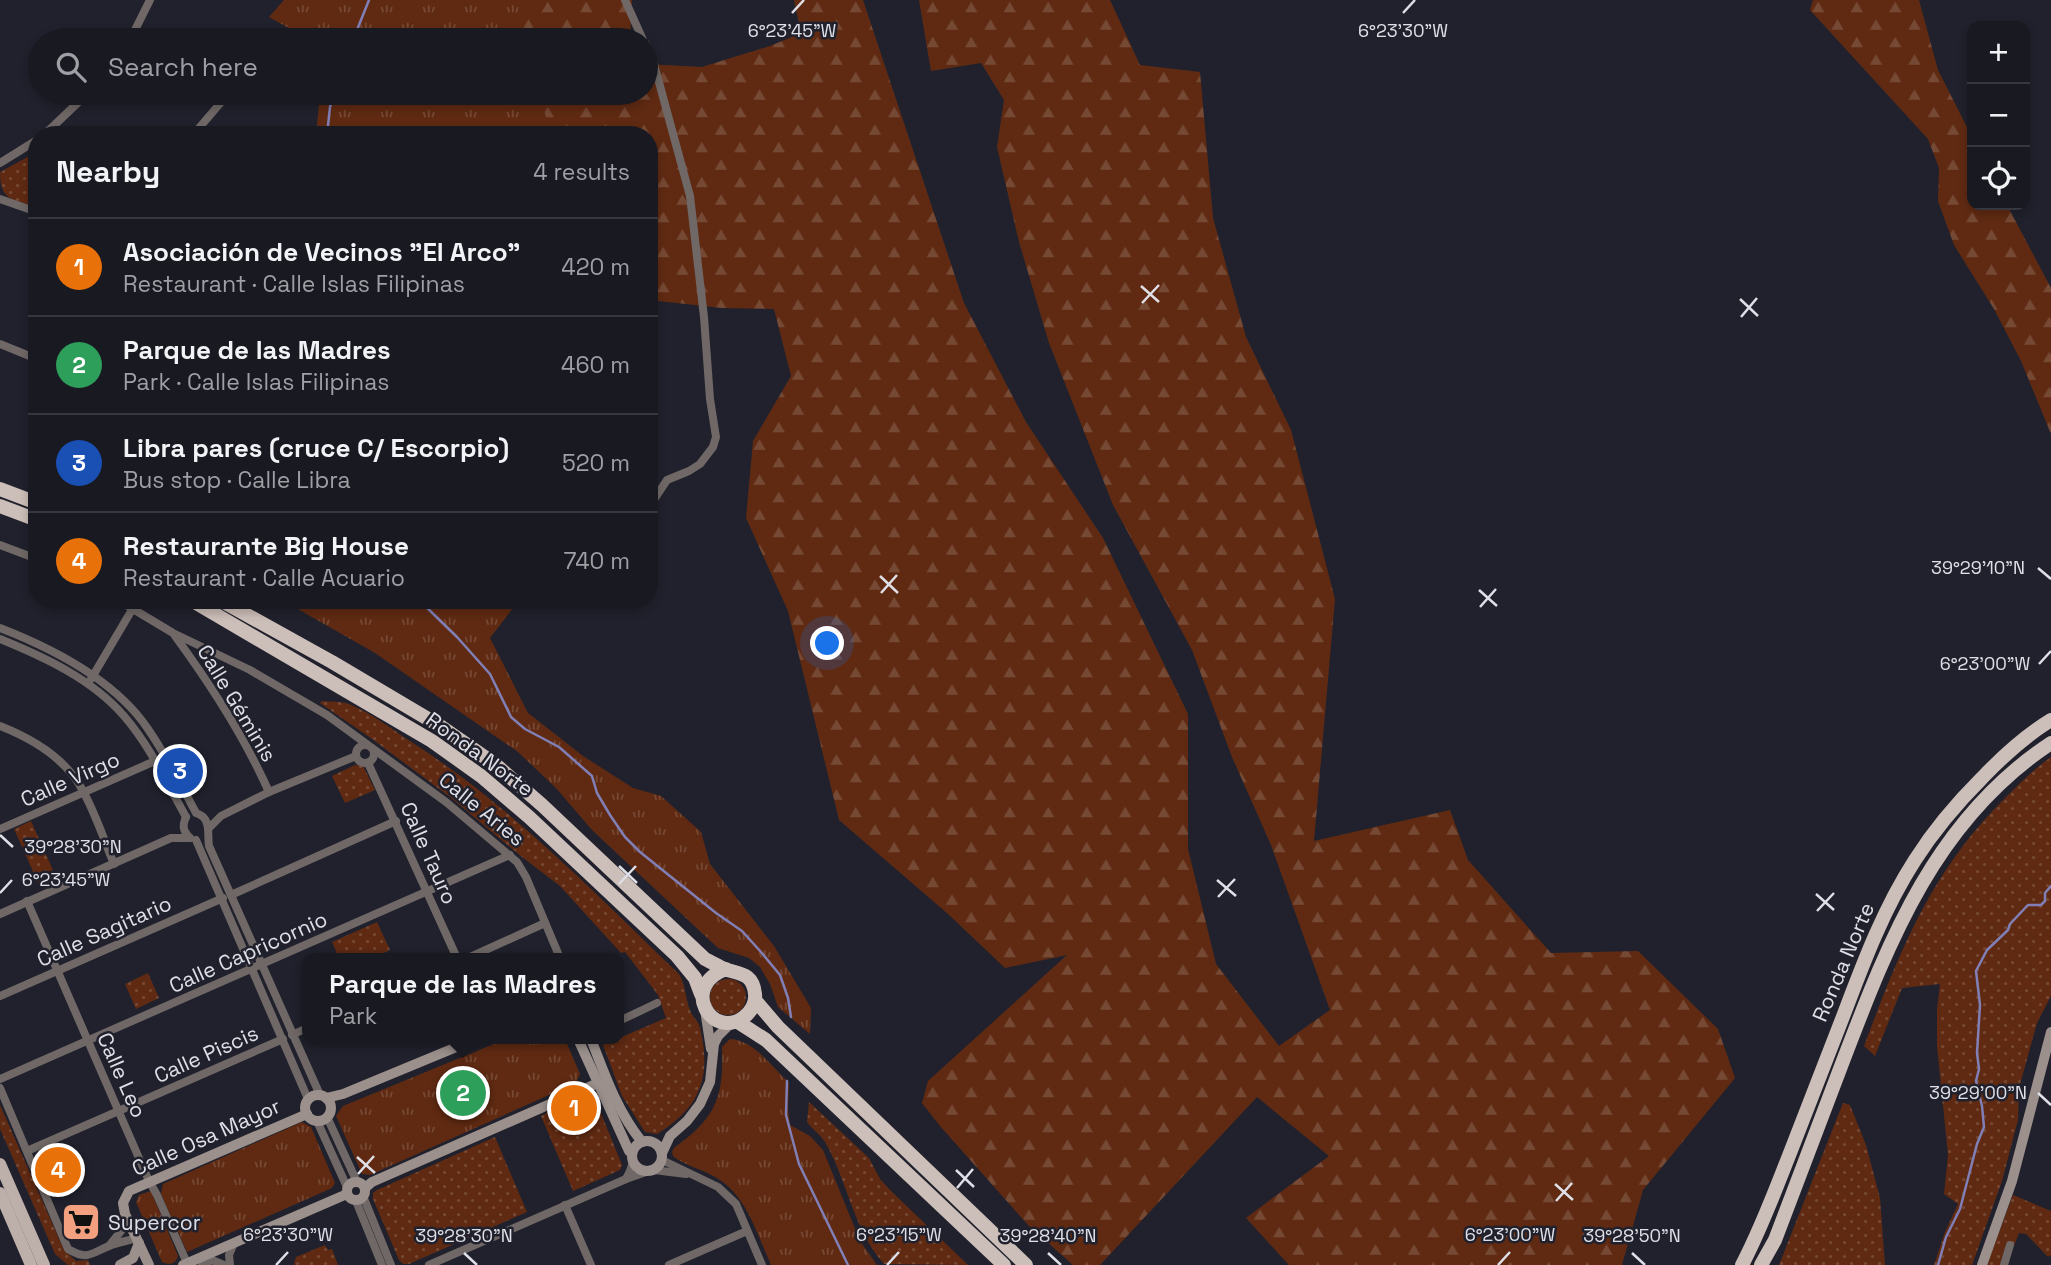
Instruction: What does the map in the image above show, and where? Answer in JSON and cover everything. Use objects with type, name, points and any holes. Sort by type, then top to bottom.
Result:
[{"type":"highway","points":[[0,489],[28,500]]},
{"type":"highway","points":[[0,506],[28,517]]},
{"type":"highway","name":"Ronda Norte","points":[[206,609],[421,734],[481,776],[529,817],[677,956],[695,978],[705,1010]]},
{"type":"highway","name":"Ronda Norte","points":[[236,609],[440,726],[496,765],[705,958],[748,977],[754,988],[755,1000],[778,1027],[1026,1265]]},
{"type":"highway","name":"Ronda Norte","points":[[1742,1265],[1756,1239],[1864,961],[1892,900],[1915,859],[1970,789],[2001,758],[2051,720]]},
{"type":"highway","name":"Ronda Norte","points":[[1761,1265],[1775,1240],[1874,979],[1901,920],[1930,868],[1966,819],[1997,786],[2031,756],[2051,743]]},
{"type":"highway","points":[[701,994],[706,981],[714,973],[726,969]]},
{"type":"highway","points":[[734,1023],[750,1013],[755,1000]]},
{"type":"highway","points":[[705,1010],[717,1021],[734,1023],[766,1040],[1004,1265]]},
{"type":"main road","points":[[705,1010],[712,1059]]},
{"type":"main road","points":[[592,1044],[602,1079],[629,1151],[638,1168],[650,1171],[662,1156],[670,1136],[701,1104],[710,1082],[714,1044],[734,1023]]},
{"type":"main road","points":[[1982,1265],[2012,1181],[2051,1032]]},
{"type":"main road","points":[[323,1096],[330,1104],[331,1111],[322,1119],[312,1119],[305,1106],[308,1099],[323,1096],[343,1094],[464,1044]]},
{"type":"main road","points":[[581,1044],[628,1124],[647,1142],[657,1144],[662,1156]]},
{"type":"main road","points":[[185,1264],[356,1191],[602,1079]]},
{"type":"main road","name":"Calle Osa Mayor","points":[[149,1265],[123,1203],[129,1191],[307,1114]]},
{"type":"main road","points":[[632,1157],[634,1148],[670,1136]]},
{"type":"main road","points":[[0,1164],[44,1265]]},
{"type":"main road","points":[[0,1193],[32,1265]]},
{"type":"main road","points":[[120,1265],[133,1258],[138,1241]]},
{"type":"street","points":[[136,28],[150,0]]},
{"type":"street","points":[[625,0],[638,28]]},
{"type":"street","points":[[658,79],[690,196],[716,437],[713,447],[700,464],[667,480],[658,494]]},
{"type":"street","points":[[53,126],[75,105]]},
{"type":"street","points":[[201,126],[219,105]]},
{"type":"street","points":[[0,163],[28,146]]},
{"type":"street","points":[[0,199],[28,209]]},
{"type":"street","points":[[0,344],[28,355]]},
{"type":"street","points":[[0,545],[28,556]]},
{"type":"street","points":[[87,684],[132,609]]},
{"type":"street","name":"Calle Aries","points":[[135,609],[173,633],[250,670],[327,715],[446,802],[517,862],[558,953]]},
{"type":"street","points":[[0,628],[48,650],[110,688],[147,727],[208,831],[209,846],[227,896],[288,1037],[308,1099]]},
{"type":"street","name":"Calle Géminis","points":[[173,633],[227,713],[269,792]]},
{"type":"street","points":[[0,639],[44,658],[87,684],[122,714],[155,761],[184,821],[184,832],[193,839],[227,896]]},
{"type":"street","points":[[0,726],[23,735],[47,751],[73,775],[84,792],[114,864]]},
{"type":"street","points":[[362,745],[370,746],[374,755],[368,762],[362,763],[356,756],[357,748],[362,745]]},
{"type":"street","points":[[0,914],[171,838],[193,839],[208,831],[221,816],[269,792],[356,756]]},
{"type":"street","name":"Calle Virgo","points":[[0,830],[155,761]]},
{"type":"street","name":"Calle Tauro","points":[[368,762],[455,953]]},
{"type":"street","points":[[171,838],[184,821],[200,814],[221,816]]},
{"type":"street","name":"Calle Sagitario","points":[[0,996],[396,821]]},
{"type":"street","name":"Calle Capricornio","points":[[0,1079],[510,855]]},
{"type":"street","name":"Calle Leo","points":[[27,901],[185,1264]]},
{"type":"street","points":[[479,953],[545,923]]},
{"type":"street","points":[[624,1019],[657,1003]]},
{"type":"street","name":"Calle Piscis","points":[[27,1151],[302,1030]]},
{"type":"street","points":[[288,1037],[323,1096]]},
{"type":"street","points":[[0,1088],[68,1250],[83,1256],[109,1246],[138,1241]]},
{"type":"street","points":[[322,1119],[391,1265]]},
{"type":"street","points":[[662,1156],[718,1188],[736,1204],[761,1265]]},
{"type":"street","points":[[626,1179],[631,1171],[632,1157]]},
{"type":"street","points":[[429,1265],[626,1179],[650,1171],[692,1175]]},
{"type":"street","points":[[356,1191],[382,1265]]},
{"type":"street","points":[[565,1205],[591,1265]]},
{"type":"street","points":[[109,1246],[129,1221]]},
{"type":"street","points":[[673,1264],[747,1231]]},
{"type":"street","points":[[230,1265],[229,1255],[234,1242]]},
{"type":"street","points":[[2004,1265],[2010,1245]]},
{"type":"street","points":[[202,1265],[212,1260],[224,1265]]},
{"type":"green space","points":[[284,0],[525,0],[518,8],[522,28],[289,28],[269,17]]},
{"type":"green space","points":[[485,0],[632,0],[631,28],[458,28]]},
{"type":"green space","points":[[794,0],[863,0],[964,303],[1026,422],[1103,538],[1188,714],[1188,849],[1216,964],[1279,1046],[1330,1010],[1271,845],[1232,757],[1192,650],[1113,505],[1049,343],[1019,242],[997,147],[1004,100],[981,63],[931,71],[919,0],[1110,0],[1140,65],[1200,72],[1213,218],[1246,337],[1291,430],[1335,599],[1314,841],[1450,810],[1468,860],[1551,953],[1638,951],[1718,1029],[1735,1078],[1643,1190],[1622,1265],[1289,1265],[1246,1218],[1329,1156],[1257,1097],[1100,1265],[1073,1265],[1029,1226],[922,1103],[928,1081],[1067,955],[1005,968],[948,914],[839,820],[788,611],[746,518],[753,441],[791,376],[774,309],[722,308],[658,301],[658,126],[411,126],[419,105],[658,105],[658,65],[702,67],[770,46],[801,33]]},
{"type":"green space","points":[[1813,0],[1919,0],[1938,70],[1967,127],[1967,210],[2010,210],[2051,288],[2051,434],[2021,361],[1994,309],[1954,245],[1938,201],[1939,168],[1928,139],[1810,10]]},
{"type":"green space","points":[[319,105],[542,105],[550,126],[317,126]]},
{"type":"green space","points":[[28,157],[28,204],[5,194],[0,172]]},
{"type":"green space","points":[[298,609],[512,609],[490,638],[528,713],[583,756],[633,788],[661,796],[701,832],[710,864],[774,946],[811,1008],[810,1034],[778,1007],[770,984],[760,967],[749,958],[718,948],[592,830],[556,788],[518,752],[375,653]]},
{"type":"green space","points":[[320,703],[346,703],[365,712],[449,768],[551,852],[679,974],[688,1005],[699,1026],[704,1062],[703,1076],[693,1102],[672,1124],[657,1134],[645,1132],[622,1096],[603,1045],[624,1044],[624,1036],[666,1018],[658,995],[625,952],[621,953],[560,886],[450,797]]},
{"type":"green space","points":[[2051,757],[2051,996],[2037,1023],[2019,1088],[2018,1120],[2002,1181],[1972,1265],[1934,1265],[1958,1204],[1944,1194],[1948,1155],[1937,1046],[1940,984],[1902,988],[1875,1056],[1864,1046],[1905,944],[1938,882],[1981,824],[2023,780]]},
{"type":"green space","points":[[355,765],[363,766],[375,790],[345,803],[332,776]]},
{"type":"green space","points":[[31,821],[57,879],[40,887],[14,829]]},
{"type":"green space","points":[[377,922],[390,950],[384,953],[337,953],[332,942]]},
{"type":"green space","points":[[148,973],[159,998],[136,1009],[125,984]]},
{"type":"green space","points":[[728,979],[740,985],[746,997],[740,1009],[728,1015],[716,1009],[710,997],[716,985]]},
{"type":"green space","points":[[730,1039],[755,1049],[789,1083],[790,1125],[810,1136],[823,1150],[860,1241],[877,1265],[771,1265],[744,1205],[736,1195],[717,1178],[673,1156],[674,1148],[705,1121],[716,1102],[721,1081],[722,1047]]},
{"type":"green space","points":[[494,1044],[567,1044],[580,1074],[576,1083],[370,1175],[362,1174],[336,1116],[343,1106]]},
{"type":"green space","points":[[809,1102],[869,1158],[880,1179],[890,1190],[968,1265],[884,1264],[865,1236],[825,1142],[807,1122]]},
{"type":"green space","points":[[1843,1103],[1850,1105],[1866,1145],[1880,1198],[1885,1265],[1779,1265]]},
{"type":"green space","points":[[0,1105],[64,1250],[76,1261],[88,1260],[90,1265],[68,1265],[55,1254],[0,1129]]},
{"type":"green space","points":[[598,1106],[622,1165],[620,1170],[573,1191],[541,1116],[551,1111],[557,1124]]},
{"type":"green space","points":[[302,1122],[311,1127],[335,1183],[332,1188],[187,1252],[161,1194],[163,1184]]},
{"type":"green space","points":[[495,1137],[527,1212],[409,1264],[403,1264],[373,1199],[373,1193]]},
{"type":"green space","points":[[151,1191],[178,1256],[172,1264],[162,1262],[136,1202],[139,1195]]},
{"type":"green space","points":[[2013,1195],[2051,1211],[2051,1255],[2048,1257],[2026,1234],[2019,1233],[2014,1246],[2006,1244],[2000,1265],[1987,1265]]},
{"type":"green space","points":[[325,1245],[328,1250],[332,1249],[338,1265],[295,1265],[296,1257]]},
{"type":"waterway","points":[[358,28],[369,0]]},
{"type":"waterway","points":[[328,126],[331,105]]},
{"type":"waterway","points":[[428,609],[490,674],[511,717],[525,729],[559,747],[592,776],[597,793],[625,837],[640,852],[742,931],[761,952],[780,975],[791,1017]]},
{"type":"waterway","points":[[1938,1265],[1946,1237],[1960,1209],[1984,1127],[1976,1081],[1979,1069],[1977,1053],[1980,1005],[1976,971],[1987,950],[2028,905],[2041,905],[2051,886]]},
{"type":"waterway","points":[[787,1081],[786,1115],[799,1164],[848,1265]]},
{"type":"place","name":"Libra pares (cruce C/ Escorpio)","points":[[180,771]]},
{"type":"place","name":"Parque de las Madres","points":[[463,1093]]},
{"type":"place","name":"Asociación de Vecinos \"El Arco\"","points":[[574,1108]]},
{"type":"place","name":"Restaurante Big House","points":[[58,1170]]},
{"type":"place","name":"Supercor","points":[[81,1222]]}]
